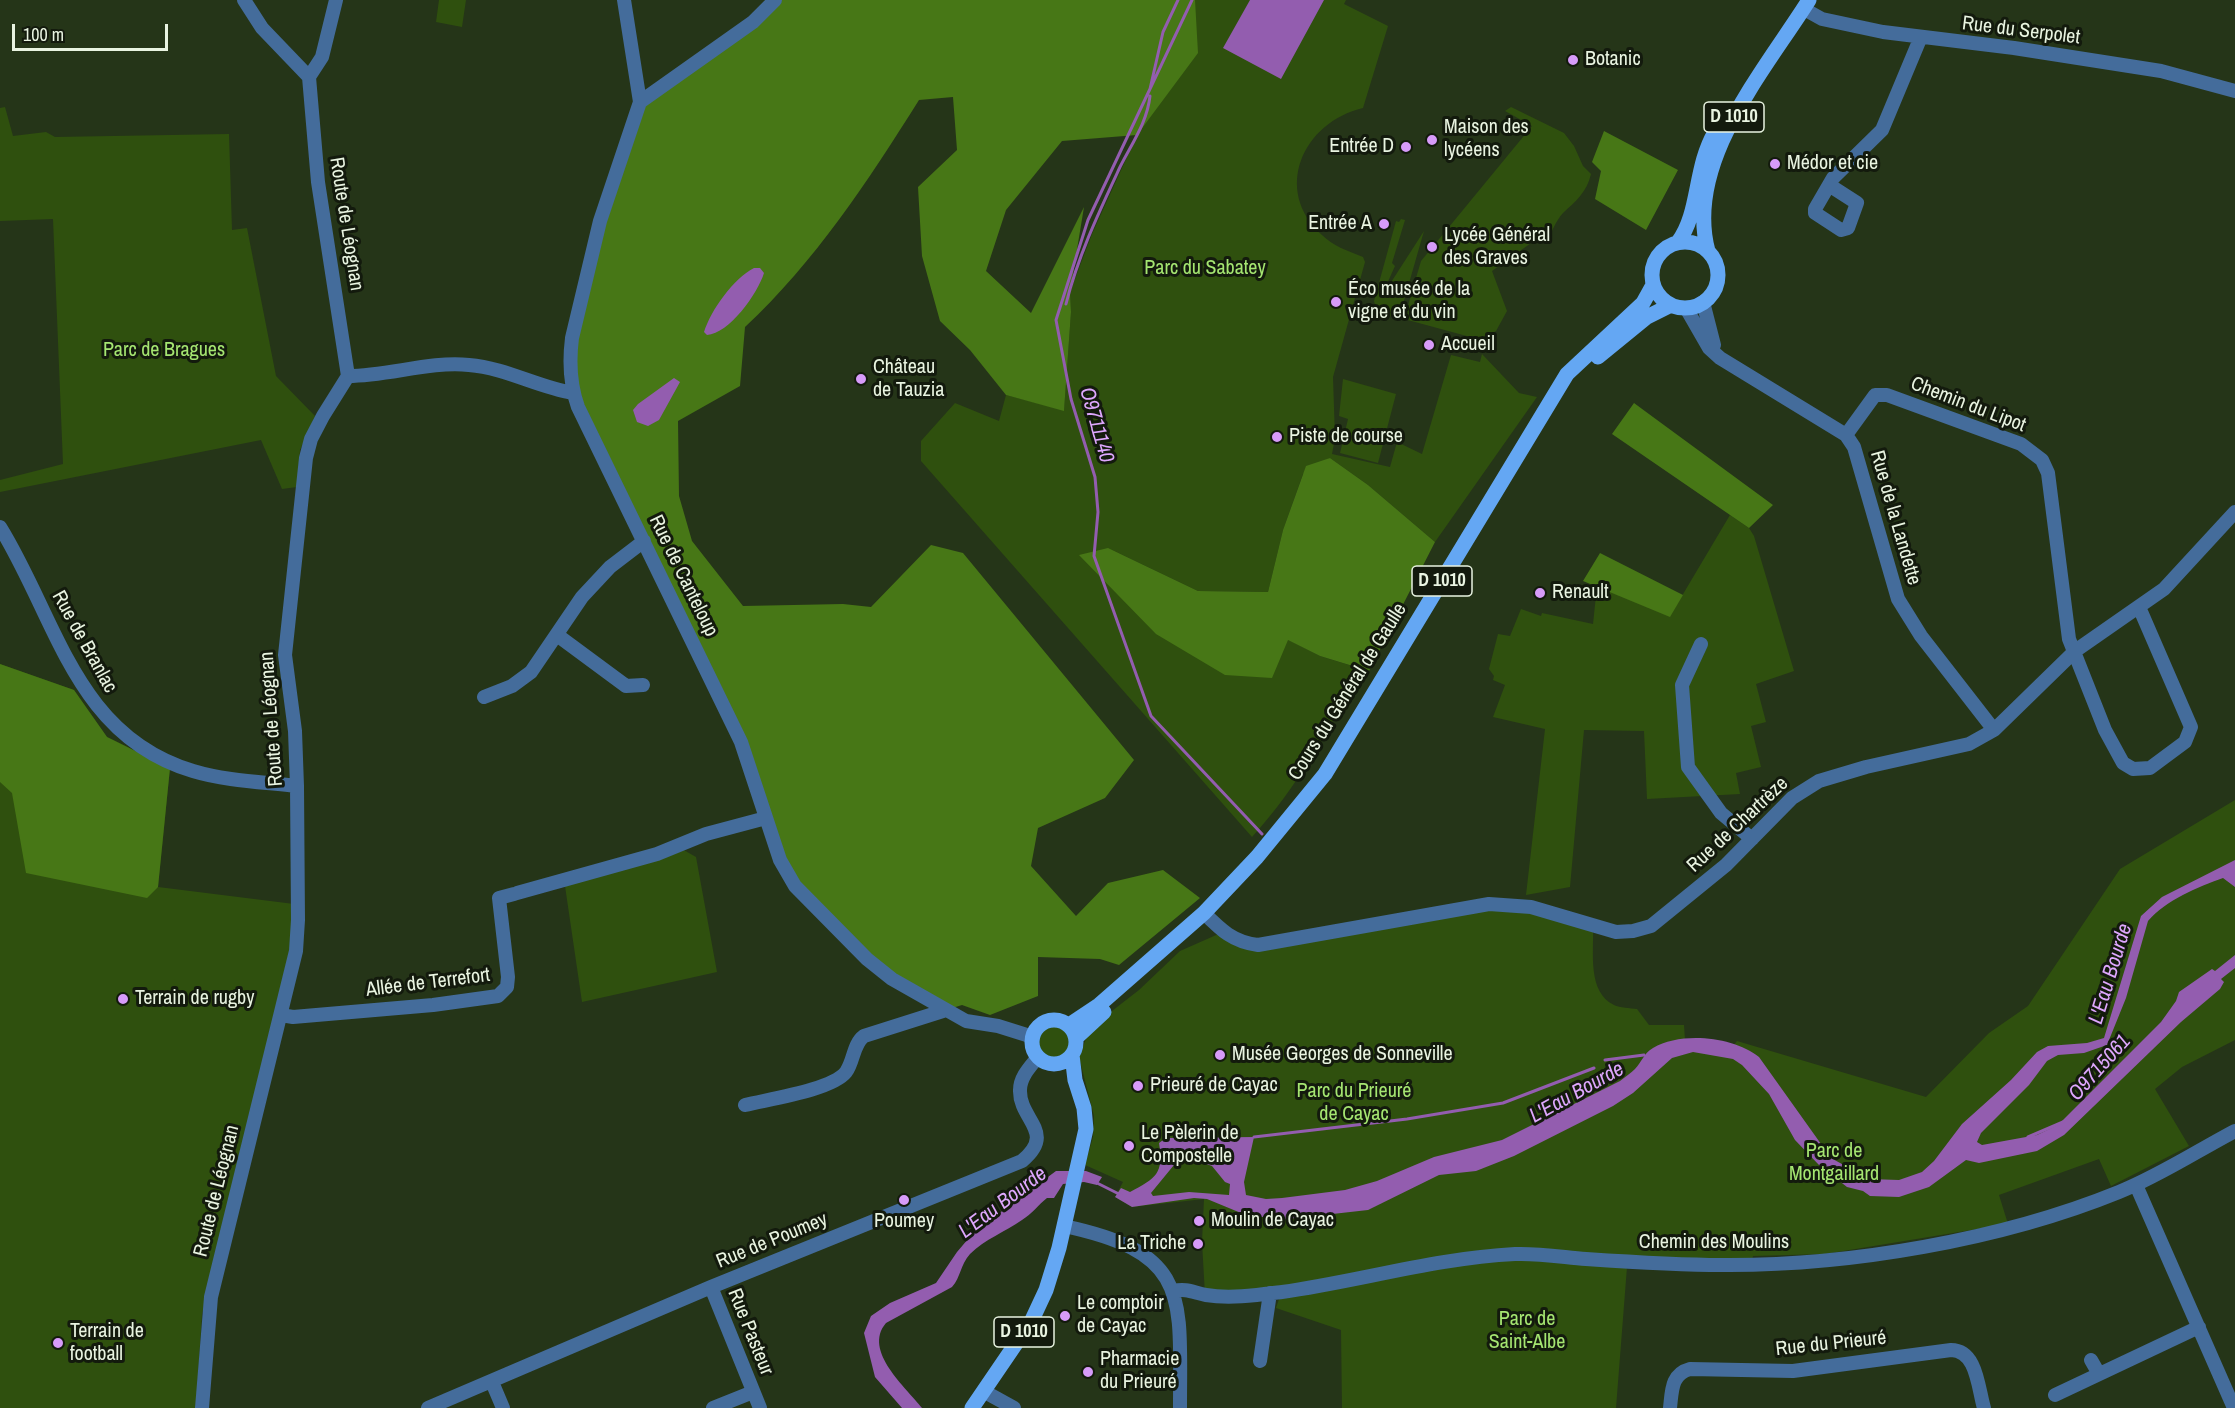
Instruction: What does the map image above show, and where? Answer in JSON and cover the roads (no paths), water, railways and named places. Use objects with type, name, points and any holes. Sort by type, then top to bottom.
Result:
[{"type":"main road","name":"D 1010","points":[[1678,242],[1688,228],[1700,165],[1707,146],[1801,3]]},
{"type":"main road","name":"D 1010","points":[[1708,250],[1704,232],[1711,169],[1717,149],[1790,20]]},
{"type":"main road","points":[[1678,242],[1699,244],[1708,250],[1718,268],[1718,278],[1716,287],[1703,302],[1679,307],[1657,293],[1653,285],[1652,270],[1657,255],[1670,244],[1678,242]]},
{"type":"main road","name":"Cours du Général de Gaulle","points":[[1207,916],[1299,816],[1577,362],[1644,303],[1653,285]]},
{"type":"main road","name":"Cours du Général de Gaulle","points":[[1559,389],[1647,317],[1679,307]]},
{"type":"main road","name":"D 1010","points":[[1072,1031],[1207,916]]},
{"type":"main road","points":[[1049,1021],[1072,1031],[1072,1055],[1058,1064],[1047,1063],[1038,1057],[1033,1048],[1033,1037],[1039,1026],[1049,1021]]},
{"type":"main road","name":"D 1010","points":[[972,1408],[985,1392],[1038,1307],[1052,1273],[1079,1164],[1086,1118],[1075,1080],[1072,1055]]},
{"type":"main road","points":[[1058,1064],[1075,1080]]},
{"type":"street","points":[[244,0],[262,28],[309,77],[322,57],[336,0]]},
{"type":"street","name":"Rue de Canteloup","points":[[624,0],[640,102],[600,221],[572,338],[570,356],[573,393],[741,742],[780,860],[795,886],[877,968],[946,1010],[974,1023],[998,1026],[1033,1037]]},
{"type":"street","points":[[640,102],[753,22],[776,0]]},
{"type":"street","name":"Rue du Serpolet","points":[[1801,3],[1822,19],[1920,39],[2014,48],[2161,71],[2235,91]]},
{"type":"street","points":[[1829,185],[1849,160],[1882,130],[1920,39]]},
{"type":"street","name":"Route de Léognan","points":[[202,1408],[211,1297],[281,1015],[298,932],[295,731],[285,655],[306,458],[311,439],[348,376],[318,182],[309,77]]},
{"type":"street","points":[[1703,302],[1720,358]]},
{"type":"street","name":"Rue de la Landette","points":[[1679,307],[1709,348],[1720,358],[1846,435],[1854,447],[1898,599],[1921,636],[1994,730]]},
{"type":"street","points":[[348,376],[376,376],[466,364],[498,369],[573,393]]},
{"type":"street","name":"Chemin du Lipot","points":[[1846,435],[1875,395],[1887,395],[2021,444],[2042,460],[2048,473],[2069,639],[2075,651]]},
{"type":"street","name":"Rue de Chartrèze","points":[[1207,916],[1225,934],[1241,944],[1258,945],[1489,904],[1531,906],[1593,927],[1616,932],[1633,931],[1651,926],[1726,865],[1791,798],[1819,781],[1866,767],[1969,744],[1994,730],[2075,651],[2139,608],[2185,568],[2235,512]]},
{"type":"street","name":"Rue de Branlac","points":[[0,527],[83,689],[112,723],[145,748],[191,770],[234,779],[297,786]]},
{"type":"street","points":[[484,697],[512,686],[531,672],[582,597],[597,579],[644,541]]},
{"type":"street","points":[[2075,651],[2105,730],[2123,763],[2133,769],[2150,768],[2185,742],[2191,723],[2139,608]]},
{"type":"street","points":[[557,635],[627,686],[643,685]]},
{"type":"street","points":[[1701,644],[1682,686],[1688,767],[1721,813],[1752,839]]},
{"type":"street","name":"Allée de Terrefort","points":[[281,1015],[293,1017],[421,1006],[498,996],[507,987],[508,976],[498,898],[657,854],[706,834],[766,818]]},
{"type":"street","points":[[745,1105],[832,1082],[846,1072],[859,1040],[864,1036],[946,1010]]},
{"type":"street","name":"Rue de Poumey","points":[[428,1408],[711,1287],[1022,1161],[1031,1154],[1037,1136],[1036,1126],[1022,1103],[1020,1089],[1022,1079],[1038,1057]]},
{"type":"street","name":"Chemin des Moulins","points":[[1174,1291],[1183,1289],[1205,1295],[1270,1293],[1438,1262],[1518,1254],[1711,1265],[1784,1265],[1839,1258],[1980,1236],[2068,1211],[2136,1185],[2235,1131]]},
{"type":"street","points":[[2136,1185],[2234,1408]]},
{"type":"street","points":[[1064,1226],[1110,1238],[1142,1253],[1160,1270],[1174,1291],[1180,1327],[1180,1408]]},
{"type":"street","name":"Rue Pasteur","points":[[711,1287],[760,1408]]},
{"type":"street","points":[[1260,1361],[1270,1293]]},
{"type":"street","points":[[2055,1395],[2199,1327]]},
{"type":"street","name":"Rue du Prieuré","points":[[1670,1408],[1674,1381],[1680,1373],[1690,1369],[1793,1371],[1951,1350],[1963,1352],[1970,1360],[1984,1408]]},
{"type":"street","points":[[2091,1360],[2099,1374]]},
{"type":"street","points":[[492,1382],[503,1408]]},
{"type":"street","name":"Rue Pasteur","points":[[713,1408],[753,1392]]},
{"type":"street","points":[[985,1392],[1014,1408]]},
{"type":"waterway","points":[[1150,89],[1163,32],[1178,0]]},
{"type":"waterway","name":"O9711140","points":[[1192,0],[1088,220],[1056,320],[1071,399],[1095,477],[1098,512],[1094,556],[1151,716],[1262,834]]},
{"type":"waterway","points":[[1066,304],[1090,234],[1142,124],[1150,96]]},
{"type":"waterway","points":[[1605,1060],[1644,1055]]},
{"type":"waterway","points":[[1254,1137],[1407,1119],[1503,1103],[1594,1068]]},
{"type":"waterway","name":"O9715061","points":[[2028,1137],[2063,1122]]},
{"type":"waterway","name":"L'Eau Bourde","points":[[1097,1183],[1121,1195]]},
{"type":"place","name":"Botanic","points":[[1573,60]]},
{"type":"place","name":"Maison des lycéens","points":[[1432,140]]},
{"type":"place","name":"Entrée D","points":[[1406,147]]},
{"type":"place","name":"Médor et cie","points":[[1775,164]]},
{"type":"place","name":"Entrée A","points":[[1384,224]]},
{"type":"place","name":"Lycée Général des Graves","points":[[1432,247]]},
{"type":"place","name":"Éco musée de la vigne et du vin","points":[[1336,302]]},
{"type":"place","name":"Accueil","points":[[1429,345]]},
{"type":"place","name":"Château de Tauzia","points":[[861,379]]},
{"type":"place","name":"Piste de course","points":[[1277,437]]},
{"type":"place","name":"Renault","points":[[1540,593]]},
{"type":"place","name":"Terrain de rugby","points":[[123,999]]},
{"type":"place","name":"Musée Georges de Sonneville","points":[[1220,1055]]},
{"type":"place","name":"Prieuré de Cayac","points":[[1138,1086]]},
{"type":"place","name":"Le Pèlerin de Compostelle","points":[[1129,1146]]},
{"type":"place","name":"Poumey","points":[[904,1200]]},
{"type":"place","name":"Moulin de Cayac","points":[[1199,1221]]},
{"type":"place","name":"La Triche","points":[[1198,1244]]},
{"type":"place","name":"Le comptoir de Cayac","points":[[1065,1316]]},
{"type":"place","name":"Terrain de football","points":[[58,1343]]},
{"type":"place","name":"Pharmacie du Prieuré","points":[[1088,1372]]},
{"type":"park label","name":"Parc du Sabatey","points":[[1205,269]]},
{"type":"park label","name":"Parc de Bragues","points":[[164,351]]},
{"type":"park label","name":"Parc du Prieuré de Cayac","points":[[1354,1104]]},
{"type":"park label","name":"Parc de Montgaillard","points":[[1834,1164]]},
{"type":"park label","name":"Parc de Saint-Albe","points":[[1527,1332]]}]
